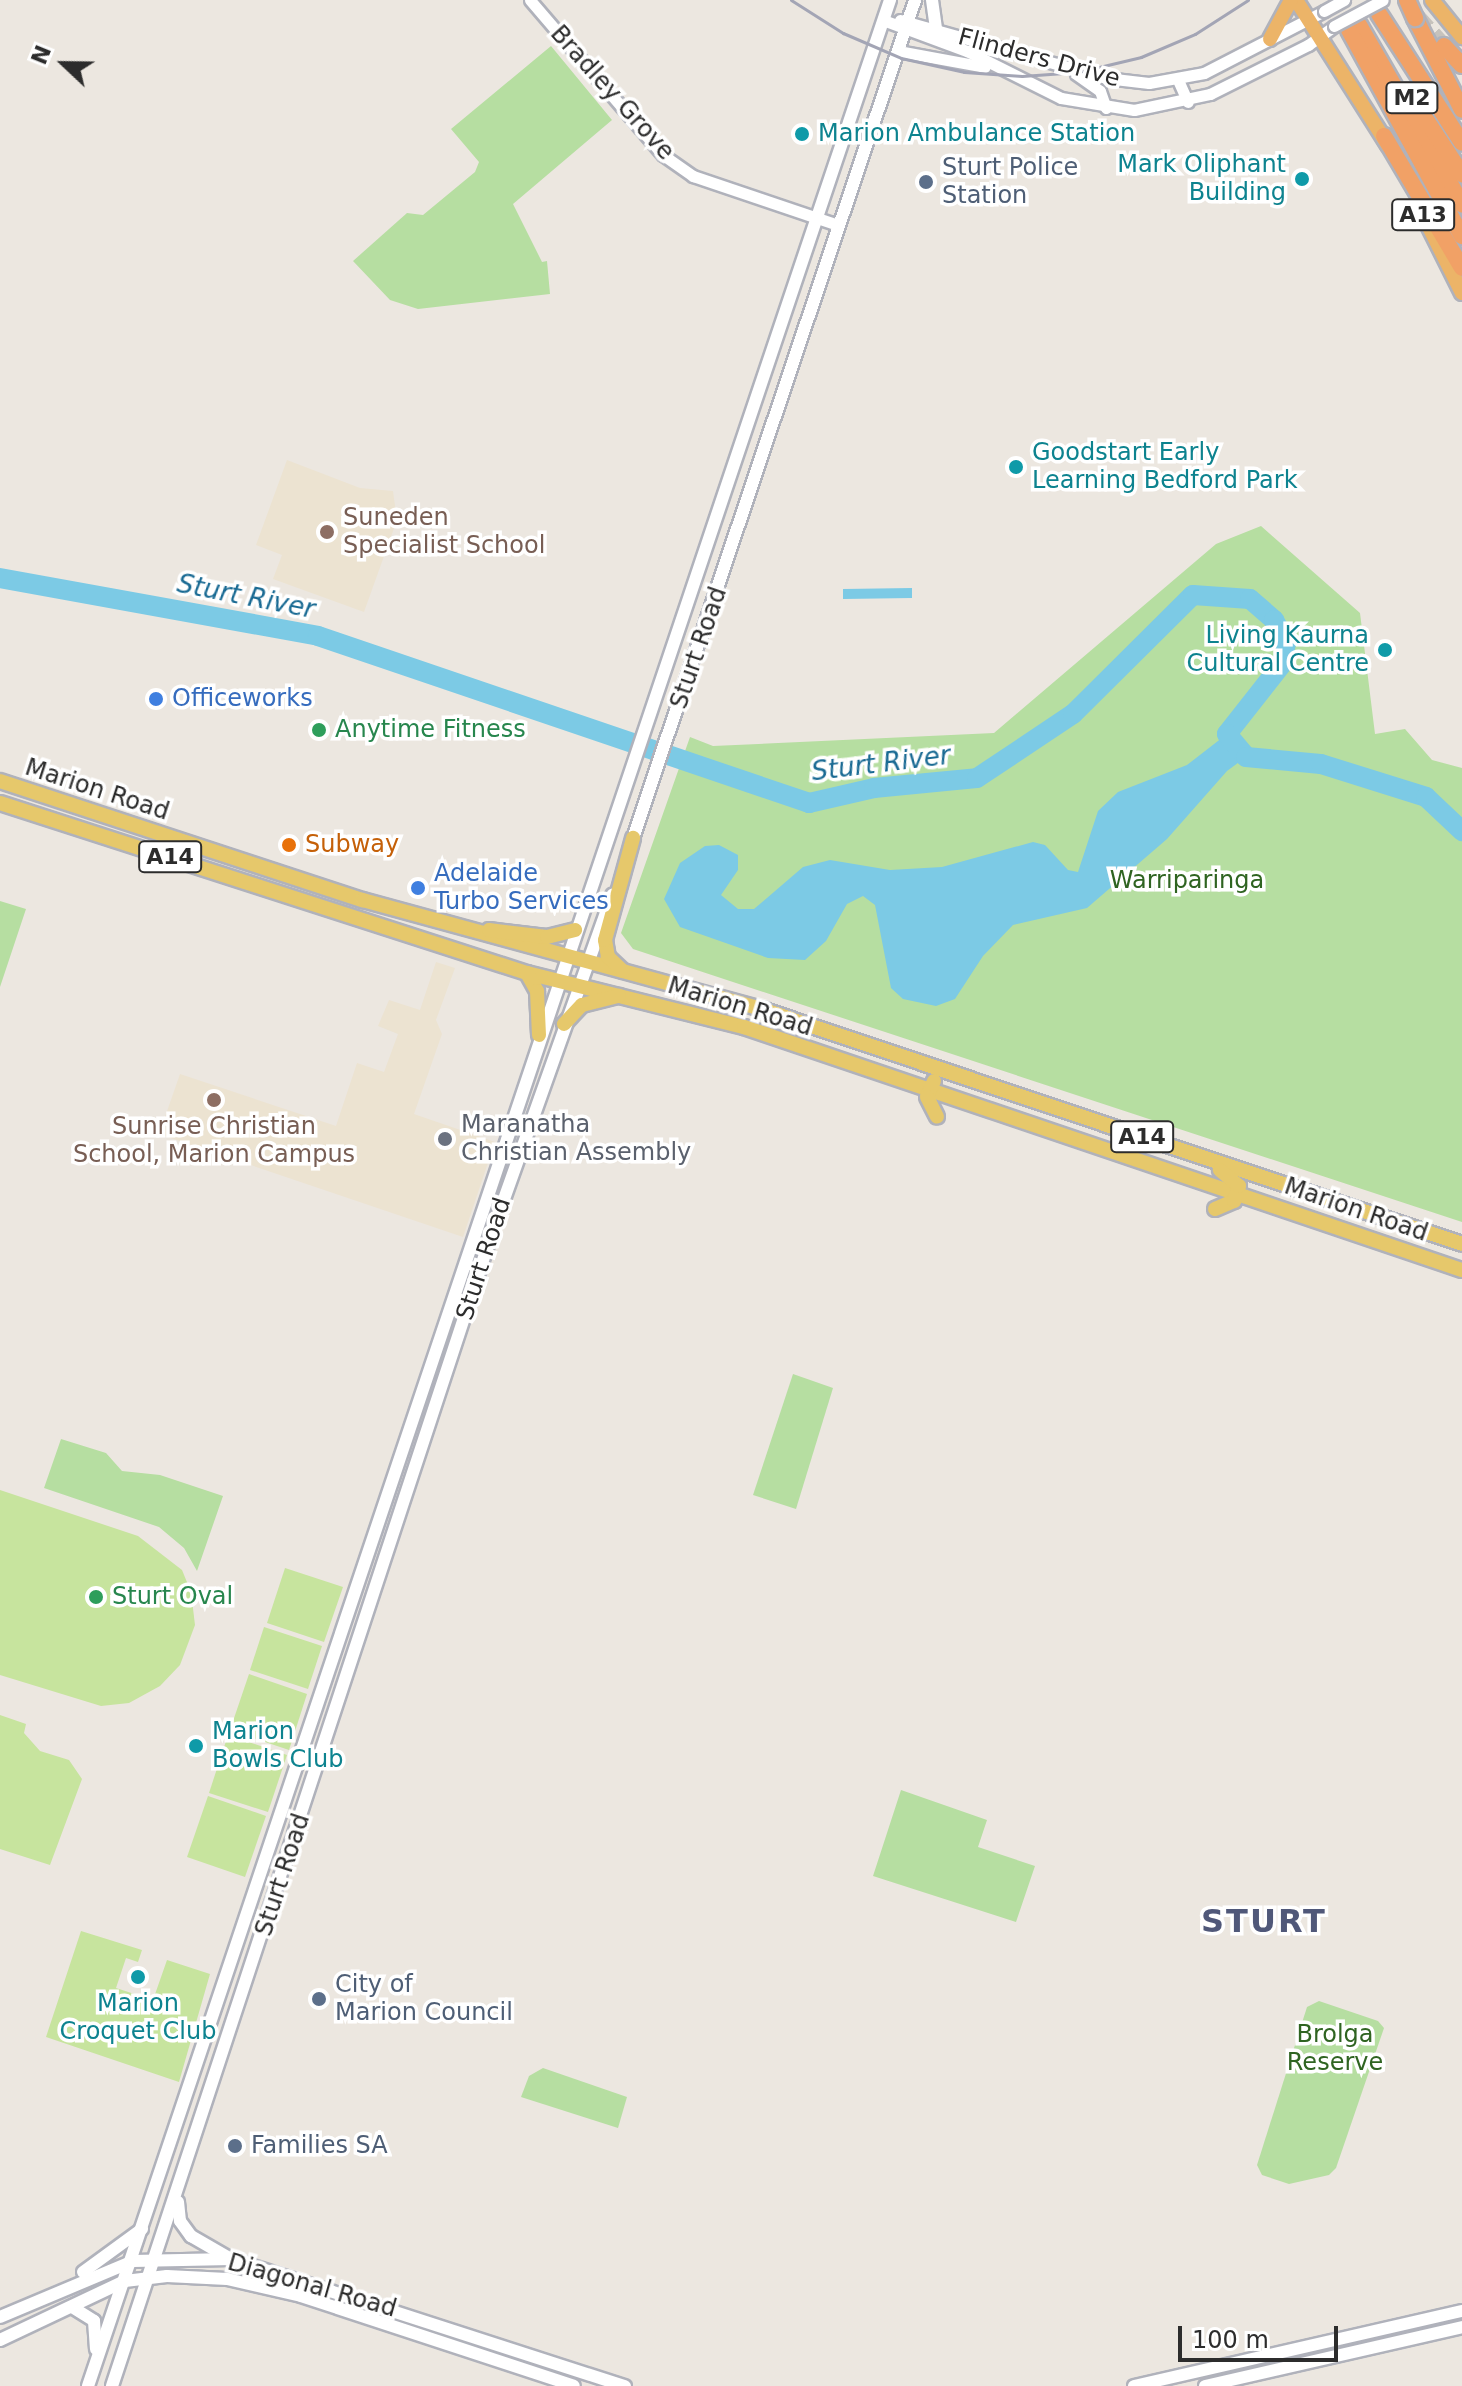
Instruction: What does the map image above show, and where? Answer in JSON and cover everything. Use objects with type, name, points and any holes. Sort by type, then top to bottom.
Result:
[{"type":"highway","name":"A13","points":[[1294,0],[1321,36],[1384,136],[1462,293]]},
{"type":"highway","points":[[1270,39],[1294,0]]},
{"type":"highway","points":[[1407,0],[1415,18],[1438,50],[1462,110]]},
{"type":"highway","points":[[1415,0],[1415,18]]},
{"type":"highway","points":[[1432,0],[1462,37]]},
{"type":"highway","points":[[1445,0],[1448,20]]},
{"type":"highway","name":"M2","points":[[1381,7],[1462,143]]},
{"type":"highway","points":[[1347,27],[1462,204]]},
{"type":"highway","points":[[1347,27],[1462,236]]},
{"type":"highway","name":"M2","points":[[1347,27],[1462,174]]},
{"type":"highway","points":[[1438,50],[1462,65]]},
{"type":"highway","points":[[1384,136],[1462,268]]},
{"type":"main road","name":"Sturt Road","points":[[88,2386],[133,2261],[539,1035],[651,719],[890,0]]},
{"type":"main road","name":"Sturt Road","points":[[112,2386],[177,2199],[493,1230],[672,727],[915,0]]},
{"type":"main road","points":[[932,0],[936,30]]},
{"type":"main road","name":"Marion Road","points":[[0,781],[445,924],[566,959],[737,1001],[1462,1244]]},
{"type":"main road","name":"Marion Road","points":[[0,803],[527,973],[744,1027],[1462,1270]]},
{"type":"main road","points":[[627,974],[608,957],[605,940],[633,838]]},
{"type":"main road","points":[[204,848],[234,877]]},
{"type":"main road","points":[[445,924],[547,937],[575,930]]},
{"type":"main road","points":[[527,973],[537,991],[539,1035]]},
{"type":"main road","points":[[564,1024],[582,1005],[620,996]]},
{"type":"main road","points":[[937,1117],[928,1101],[929,1089],[937,1078],[952,1073]]},
{"type":"main road","points":[[1057,1108],[1051,1119],[1071,1140]]},
{"type":"main road","points":[[1208,1159],[1238,1181],[1238,1194],[1231,1204],[1215,1209]]},
{"type":"main road","points":[[1311,1218],[1332,1200]]},
{"type":"main road","points":[[477,1227],[493,1230]]},
{"type":"main road","points":[[177,2199],[185,2229],[231,2259]]},
{"type":"main road","points":[[42,2296],[117,2253],[145,2225]]},
{"type":"main road","name":"Diagonal Road","points":[[0,2317],[42,2296],[133,2261],[157,2256],[231,2259],[625,2386]]},
{"type":"main road","name":"Diagonal Road","points":[[0,2340],[125,2281],[149,2277],[227,2279],[301,2296],[574,2386]]},
{"type":"main road","points":[[72,2307],[94,2321],[95,2364]]},
{"type":"main road","points":[[1134,2386],[1462,2311]]},
{"type":"main road","points":[[1401,2326],[1403,2341]]},
{"type":"main road","points":[[1205,2386],[1462,2327]]},
{"type":"street","name":"Bradley Grove","points":[[530,0],[663,155],[693,176],[838,225]]},
{"type":"street","name":"Flinders Drive","points":[[906,25],[936,30],[1118,81],[1178,80],[1211,70],[1344,0]]},
{"type":"street","name":"Flinders Drive","points":[[906,25],[967,51],[1061,98],[1106,108],[1149,109],[1188,102],[1321,36],[1347,27],[1381,7]]},
{"type":"street","points":[[883,20],[906,25]]},
{"type":"street","points":[[898,51],[951,57],[1009,74]]},
{"type":"street","points":[[1065,68],[1096,87],[1106,108]]},
{"type":"street","points":[[1178,80],[1188,102]]},
{"type":"street","points":[[1106,108],[1118,81]]},
{"type":"shaded area","name":"Suneden Specialist School","points":[[287,460],[360,488],[393,491],[397,520],[364,612],[273,579],[282,555],[256,545]]},
{"type":"shaded area","name":"Sunrise Christian School, Marion Campus","points":[[436,962],[455,968],[436,1020],[442,1034],[414,1114],[495,1142],[463,1237],[159,1134],[180,1074],[336,1126],[357,1063],[384,1072],[398,1034],[378,1026],[389,1000],[420,1010]]},
{"type":"green space","points":[[551,46],[612,120],[513,204],[542,262],[547,261],[550,294],[418,309],[390,300],[353,261],[407,213],[423,215],[475,172],[479,162],[451,129]]},
{"type":"green space","name":"Warriparinga","points":[[1261,526],[1360,613],[1375,734],[1405,729],[1432,760],[1462,768],[1462,1222],[633,949],[621,933],[690,737],[713,746],[994,733],[1216,544]]},
{"type":"green space","points":[[0,901],[26,909],[0,987]]},
{"type":"green space","points":[[793,1374],[833,1388],[796,1509],[753,1495]]},
{"type":"green space","points":[[61,1439],[106,1453],[122,1471],[160,1475],[223,1496],[197,1571],[184,1548],[159,1527],[44,1488]]},
{"type":"green space","name":"Sturt Oval","points":[[0,1490],[138,1536],[182,1570],[191,1592],[195,1625],[180,1665],[160,1686],[129,1703],[101,1706],[0,1675]]},
{"type":"green space","points":[[285,1568],[343,1587],[324,1642],[267,1623]]},
{"type":"green space","points":[[264,1627],[322,1646],[308,1689],[250,1670]]},
{"type":"green space","points":[[249,1674],[307,1694],[289,1750],[230,1730]]},
{"type":"green space","points":[[0,1715],[26,1724],[24,1733],[40,1751],[69,1760],[82,1779],[50,1865],[0,1849]]},
{"type":"green space","points":[[228,1735],[287,1755],[268,1812],[209,1793]]},
{"type":"green space","points":[[901,1790],[987,1820],[978,1847],[1035,1866],[1016,1922],[873,1876]]},
{"type":"green space","points":[[208,1796],[266,1816],[245,1877],[187,1857]]},
{"type":"green space","points":[[81,1931],[142,1950],[138,1962],[126,1958],[116,1988],[153,2000],[167,1960],[210,1974],[179,2082],[46,2037]]},
{"type":"green space","name":"Brolga Reserve","points":[[1319,2001],[1378,2021],[1384,2028],[1336,2168],[1329,2175],[1289,2184],[1262,2175],[1257,2165],[1307,2007]]},
{"type":"green space","points":[[543,2068],[627,2097],[618,2128],[521,2097],[529,2076]]},
{"type":"water","points":[[912,588],[912,598],[843,599],[843,589]]},
{"type":"water","points":[[1227,734],[1246,757],[1227,771],[1167,839],[1087,908],[1013,925],[983,956],[955,999],[936,1006],[903,999],[891,988],[875,905],[863,896],[847,904],[826,941],[805,960],[768,958],[680,927],[664,899],[680,863],[705,846],[719,845],[738,855],[738,870],[721,895],[738,909],[754,909],[803,867],[830,860],[890,870],[942,867],[1033,842],[1045,845],[1068,870],[1078,872],[1098,811],[1118,792],[1187,765]]},
{"type":"waterway","name":"Sturt River","points":[[0,578],[318,636],[809,803],[874,788],[977,778],[1073,714],[1193,595],[1250,599],[1274,620],[1286,643],[1282,664],[1227,734],[1246,757],[1321,764],[1426,797],[1462,831]]},
{"type":"tunnel","points":[[1417,16],[1444,46]]},
{"type":"railway","points":[[791,0],[843,33],[901,58],[964,72],[1022,76],[1078,72],[1141,57],[1195,34],[1248,0]]},
{"type":"place","name":"Marion Ambulance Station","points":[[802,134]]},
{"type":"place","name":"Mark Oliphant Building","points":[[1302,179]]},
{"type":"place","name":"Sturt Police Station","points":[[926,182]]},
{"type":"place","name":"Goodstart Early Learning Bedford Park","points":[[1016,467]]},
{"type":"place","name":"Suneden Specialist School","points":[[327,532]]},
{"type":"place","name":"Living Kaurna Cultural Centre","points":[[1385,650]]},
{"type":"place","name":"Officeworks","points":[[156,699]]},
{"type":"place","name":"Anytime Fitness","points":[[319,730]]},
{"type":"place","name":"Subway","points":[[289,845]]},
{"type":"place","name":"Adelaide Turbo Services","points":[[418,888]]},
{"type":"place","name":"Sunrise Christian School, Marion Campus","points":[[214,1100]]},
{"type":"place","name":"Maranatha Christian Assembly","points":[[445,1139]]},
{"type":"place","name":"Sturt Oval","points":[[96,1597]]},
{"type":"place","name":"Marion Bowls Club","points":[[196,1746]]},
{"type":"place","name":"Marion Croquet Club","points":[[138,1977]]},
{"type":"place","name":"City of Marion Council","points":[[319,1999]]},
{"type":"place","name":"Families SA","points":[[235,2146]]},
{"type":"district","name":"STURT","points":[[1264,1921]]}]
